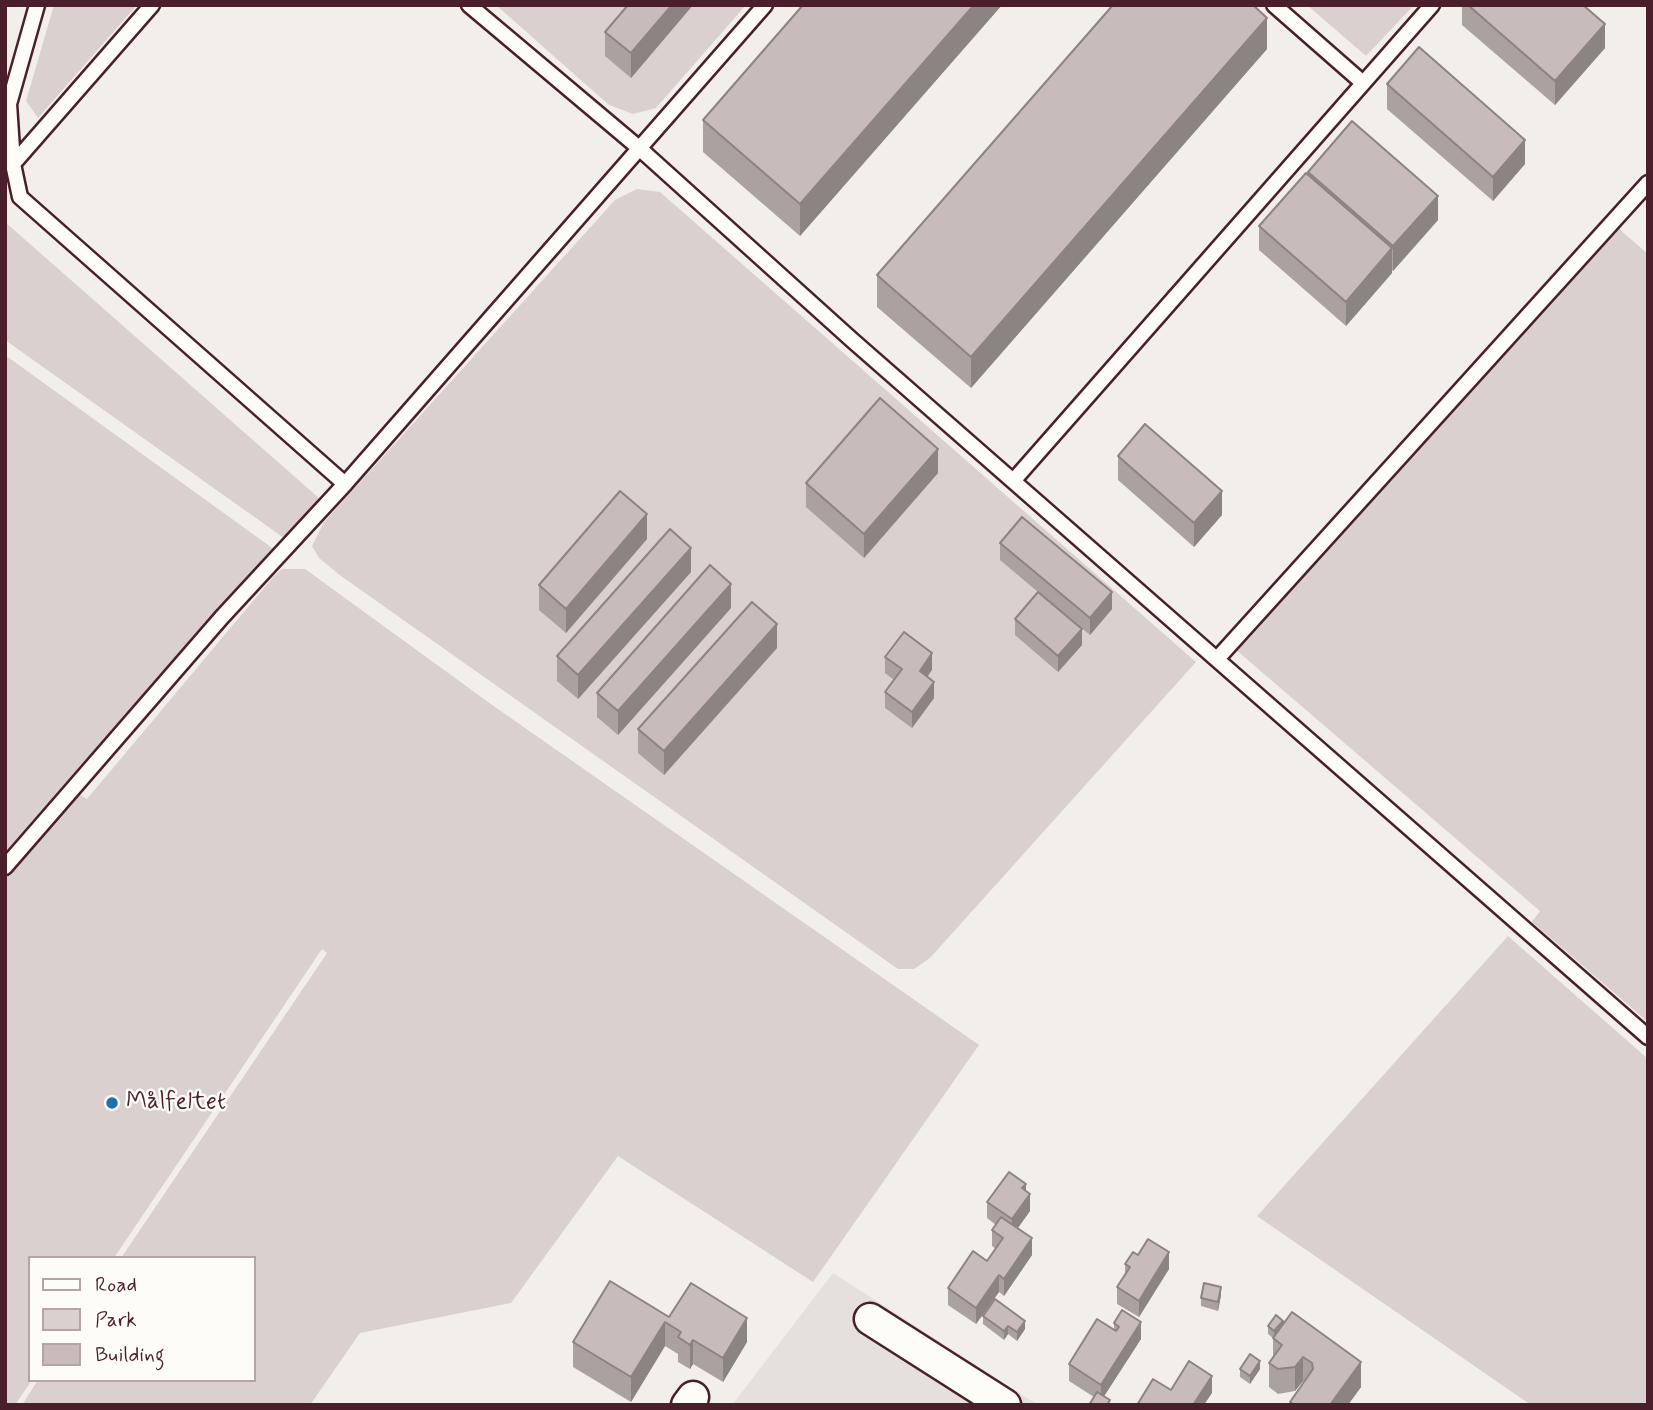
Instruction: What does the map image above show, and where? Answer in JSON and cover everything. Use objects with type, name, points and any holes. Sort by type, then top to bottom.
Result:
[{"type":"street","points":[[870,1319],[1005,1405]]},
{"type":"lane","points":[[37,5],[9,104],[13,164],[20,197],[345,484]]},
{"type":"lane","points":[[13,164],[152,5]]},
{"type":"lane","points":[[469,5],[639,148],[852,340],[1648,1037]]},
{"type":"lane","points":[[5,867],[222,617],[345,484],[765,5]]},
{"type":"lane","points":[[1274,5],[1363,83]]},
{"type":"lane","points":[[1014,480],[1432,5]]},
{"type":"lane","points":[[1217,659],[1648,183]]},
{"type":"shaded area","points":[[833,1273],[1038,1405],[732,1405]]},
{"type":"green space","points":[[54,5],[137,5],[38,118],[26,101]]},
{"type":"green space","points":[[496,5],[746,5],[656,108],[633,114],[609,105]]},
{"type":"green space","points":[[1307,5],[1414,5],[1366,56]]},
{"type":"green space","points":[[637,189],[660,192],[1196,662],[930,958],[914,969],[898,969],[341,576],[319,558],[312,546],[324,522],[615,200]]},
{"type":"green space","points":[[5,222],[320,499],[284,538],[5,340]]},
{"type":"green space","points":[[1618,228],[1648,254],[1648,1022],[1532,922],[1540,911],[1235,649]]},
{"type":"green space","points":[[5,355],[275,550],[65,786],[87,799],[274,576],[282,569],[305,569],[495,707],[979,1045],[813,1282],[618,1156],[511,1303],[360,1333],[310,1405],[22,1405],[37,1382],[256,1382],[256,1256],[122,1256],[327,953],[322,949],[115,1256],[28,1256],[28,1382],[31,1382],[15,1405],[5,1405]]},
{"type":"green space","points":[[1508,936],[1648,1059],[1648,1405],[1531,1405],[1257,1216]]},
{"type":"building","points":[[628,5],[672,5],[631,53],[605,32]]},
{"type":"building","points":[[803,5],[974,5],[800,204],[703,120]]},
{"type":"building","points":[[1113,5],[1253,5],[1267,18],[971,357],[877,275]]},
{"type":"building","points":[[1468,5],[1583,5],[1605,24],[1555,81]]},
{"type":"building","points":[[1419,47],[1525,140],[1493,177],[1387,84]]},
{"type":"building","points":[[1352,121],[1438,196],[1393,246],[1308,172]]},
{"type":"building","points":[[1306,173],[1392,248],[1346,302],[1259,226]]},
{"type":"building","points":[[880,398],[938,449],[864,534],[806,483]]},
{"type":"building","points":[[1145,424],[1222,491],[1194,523],[1118,456]]},
{"type":"building","points":[[620,491],[647,514],[566,609],[539,585]]},
{"type":"building","points":[[1022,517],[1112,592],[1090,618],[1000,543]]},
{"type":"building","points":[[670,529],[691,548],[578,675],[557,656]]},
{"type":"building","points":[[710,565],[731,584],[618,711],[597,693]]},
{"type":"building","points":[[1038,592],[1082,629],[1058,656],[1015,619]]},
{"type":"building","points":[[752,602],[777,624],[664,751],[638,729]]},
{"type":"building","points":[[904,632],[932,653],[920,671],[934,682],[912,712],[885,692],[902,669],[885,657]]},
{"type":"building","points":[[1009,1172],[1026,1184],[1022,1188],[1030,1194],[1012,1219],[987,1202]]},
{"type":"building","points":[[1001,1217],[1032,1238],[1004,1279],[999,1275],[976,1308],[948,1288],[973,1251],[987,1261],[1003,1238],[992,1230]]},
{"type":"building","points":[[1148,1239],[1169,1252],[1139,1301],[1117,1287],[1130,1267],[1125,1264],[1133,1252],[1138,1255]]},
{"type":"building","points":[[610,1281],[669,1317],[691,1283],[747,1318],[723,1358],[693,1340],[690,1345],[678,1337],[681,1332],[665,1322],[631,1377],[573,1342]]},
{"type":"building","points":[[1204,1283],[1221,1287],[1218,1302],[1201,1298]]},
{"type":"building","points":[[995,1299],[1025,1321],[1017,1332],[1008,1326],[1004,1331],[983,1316]]},
{"type":"building","points":[[1122,1310],[1141,1322],[1101,1385],[1069,1364],[1097,1319],[1116,1331],[1119,1327],[1114,1323]]},
{"type":"building","points":[[1292,1312],[1361,1362],[1330,1405],[1295,1405],[1290,1402],[1313,1369],[1312,1363],[1303,1357],[1295,1367],[1278,1369],[1269,1363],[1282,1345],[1273,1338]]},
{"type":"building","points":[[1276,1315],[1283,1321],[1274,1331],[1268,1326]]},
{"type":"building","points":[[1250,1354],[1260,1361],[1250,1376],[1240,1369]]},
{"type":"building","points":[[1189,1361],[1212,1376],[1193,1405],[1137,1405],[1153,1379],[1171,1390]]},
{"type":"building","points":[[1097,1392],[1110,1400],[1107,1405],[1089,1405]]},
{"type":"place","name":"Målfeltet","points":[[112,1103]]}]
